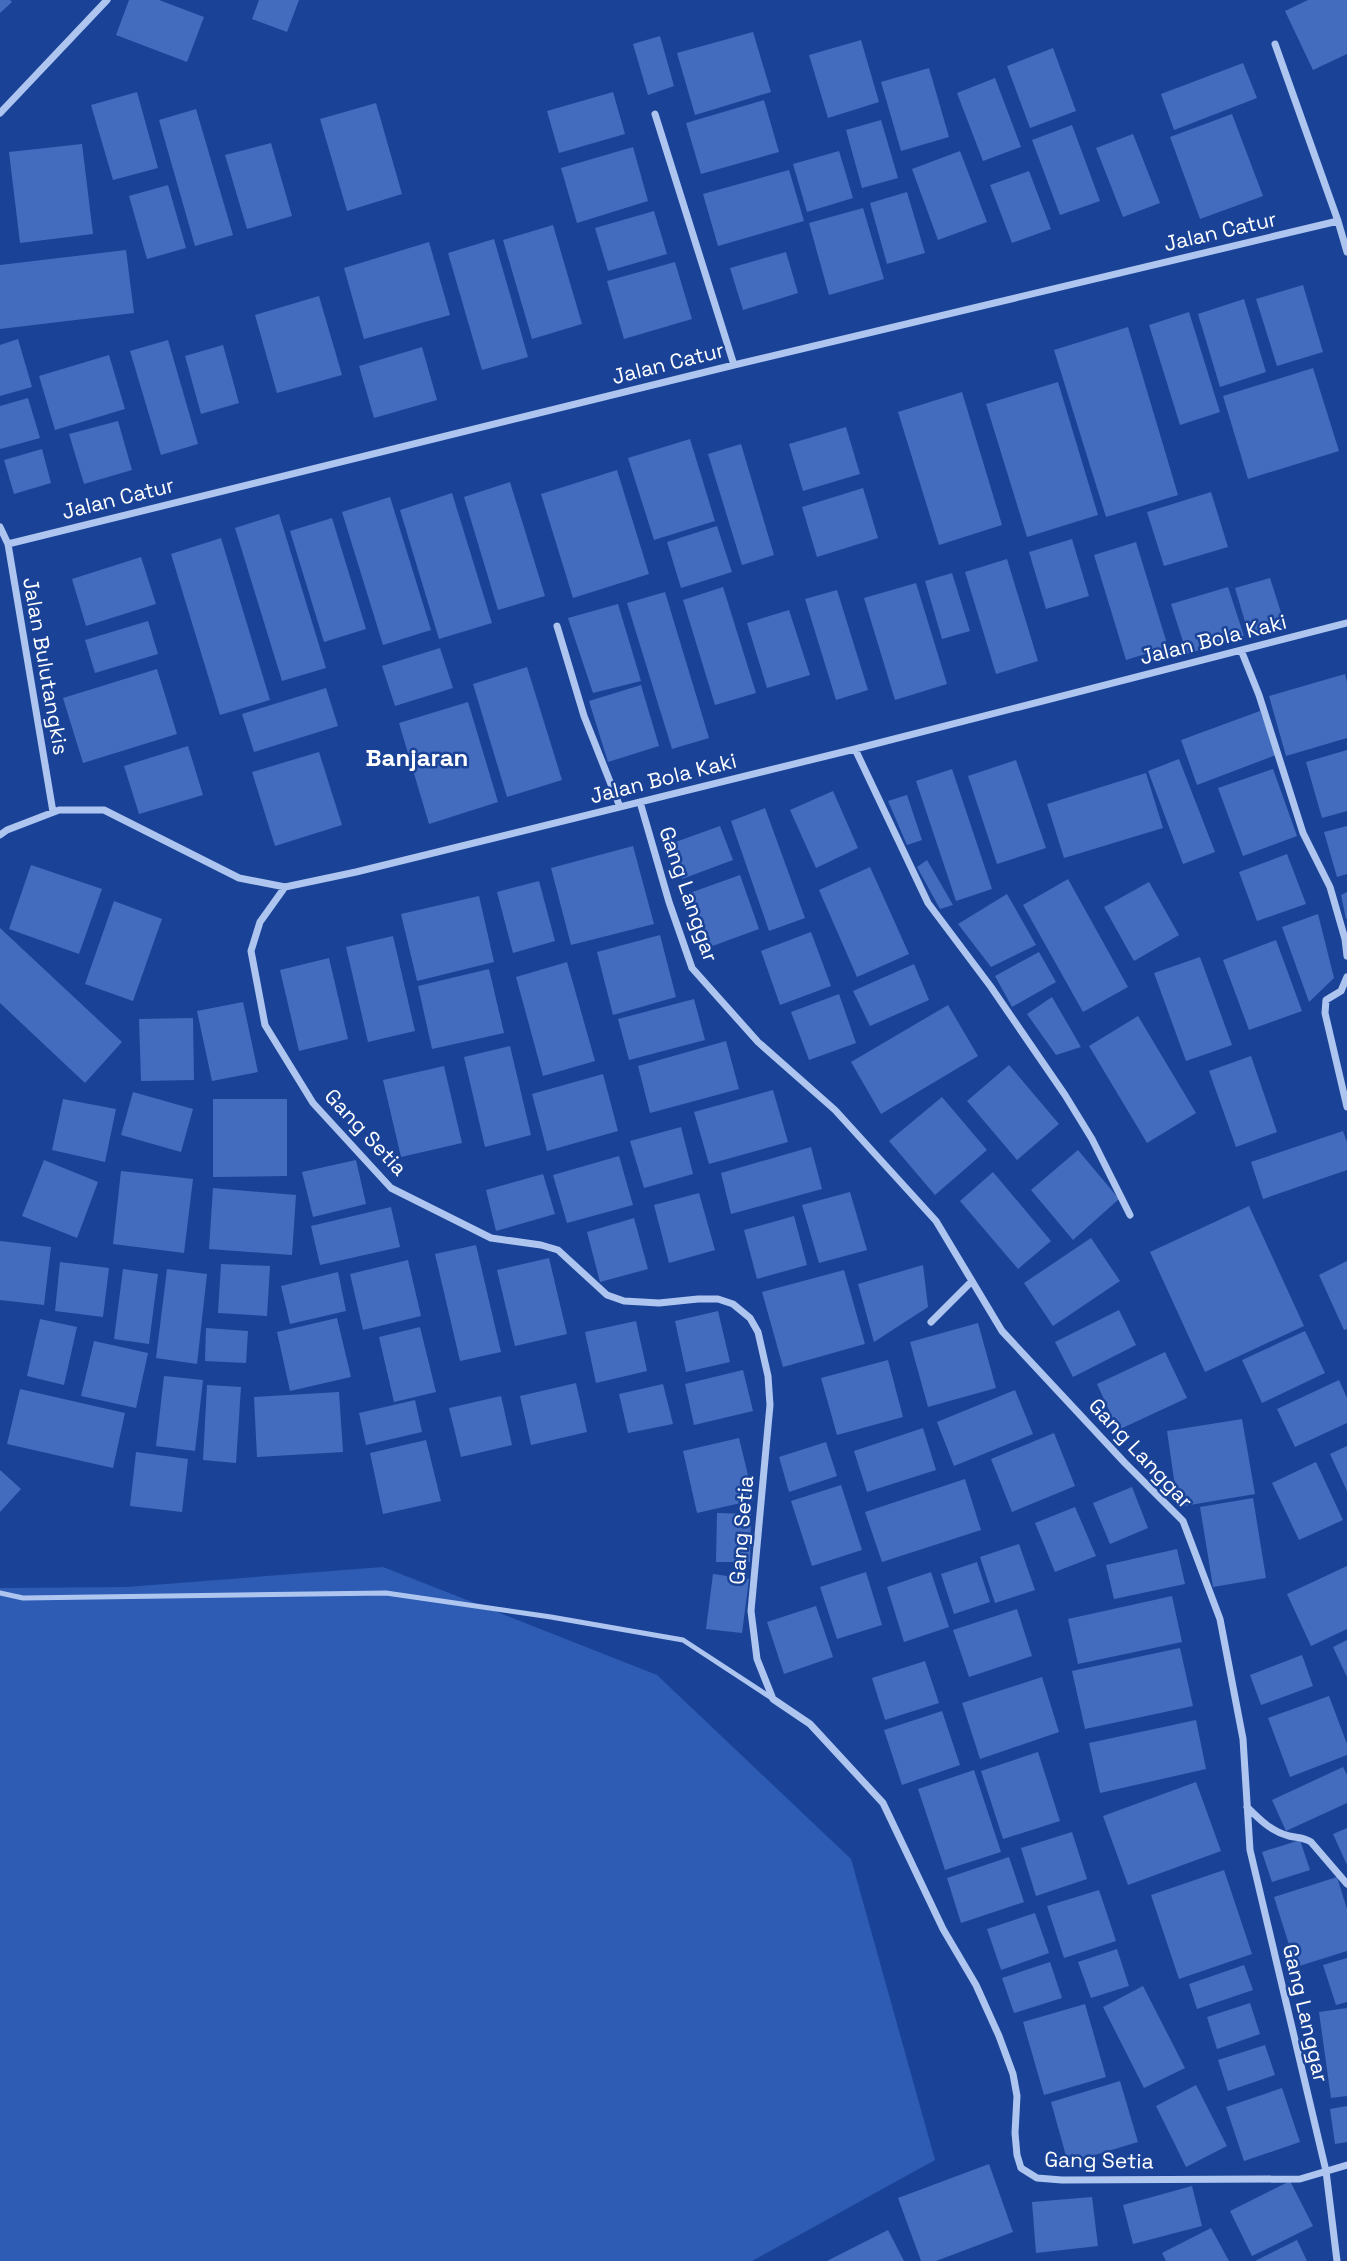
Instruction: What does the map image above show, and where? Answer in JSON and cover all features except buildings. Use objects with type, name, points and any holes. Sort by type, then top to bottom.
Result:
[{"type":"street","points":[[0,113],[107,0]]},
{"type":"street","points":[[1275,44],[1347,252]]},
{"type":"street","points":[[655,114],[734,365]]},
{"type":"street","name":"Jalan Catur","points":[[8,544],[734,365],[1338,221]]},
{"type":"street","name":"Jalan Bulutangkis","points":[[0,527],[8,544],[53,812]]},
{"type":"street","name":"Jalan Bola Kaki","points":[[0,835],[59,810],[104,810],[239,878],[285,887],[640,803],[1347,623]]},
{"type":"street","points":[[557,626],[584,716],[620,807]]},
{"type":"street","points":[[1241,650],[1259,695],[1303,832],[1330,887],[1345,939],[1347,956]]},
{"type":"street","points":[[855,749],[928,903],[991,987],[1065,1095],[1130,1215]]},
{"type":"street","name":"Gang Langgar","points":[[640,803],[692,968],[758,1042],[835,1110],[936,1221],[1002,1331],[1183,1521],[1220,1619],[1243,1739],[1250,1850],[1326,2171],[1337,2261]]},
{"type":"street","name":"Gang Setia","points":[[285,887],[260,922],[251,951],[265,1025],[313,1102],[391,1188],[491,1238],[558,1250],[607,1295],[624,1301],[659,1303],[718,1299],[741,1309],[754,1325],[768,1376],[771,1405],[751,1611],[757,1659],[773,1699],[810,1724],[883,1803],[943,1929],[976,1985],[999,2036],[1015,2085],[1016,2144],[1021,2168],[1037,2178],[1062,2180],[1300,2179],[1347,2165]]},
{"type":"street","points":[[1347,977],[1341,990],[1326,1000],[1325,1013],[1347,1107]]},
{"type":"street","points":[[931,1322],[972,1280]]},
{"type":"street","points":[[1247,1807],[1265,1825],[1289,1836],[1304,1837],[1311,1842],[1347,1884]]},
{"type":"lane","name":"Gang Setia","points":[[0,1593],[23,1598],[386,1593],[683,1640],[773,1699]]},
{"type":"shaded area","points":[[383,1567],[657,1675],[851,1859],[935,2160],[752,2261],[0,2261],[0,1588],[127,1587]]},
{"type":"district","name":"Banjaran","points":[[417,757]]}]
